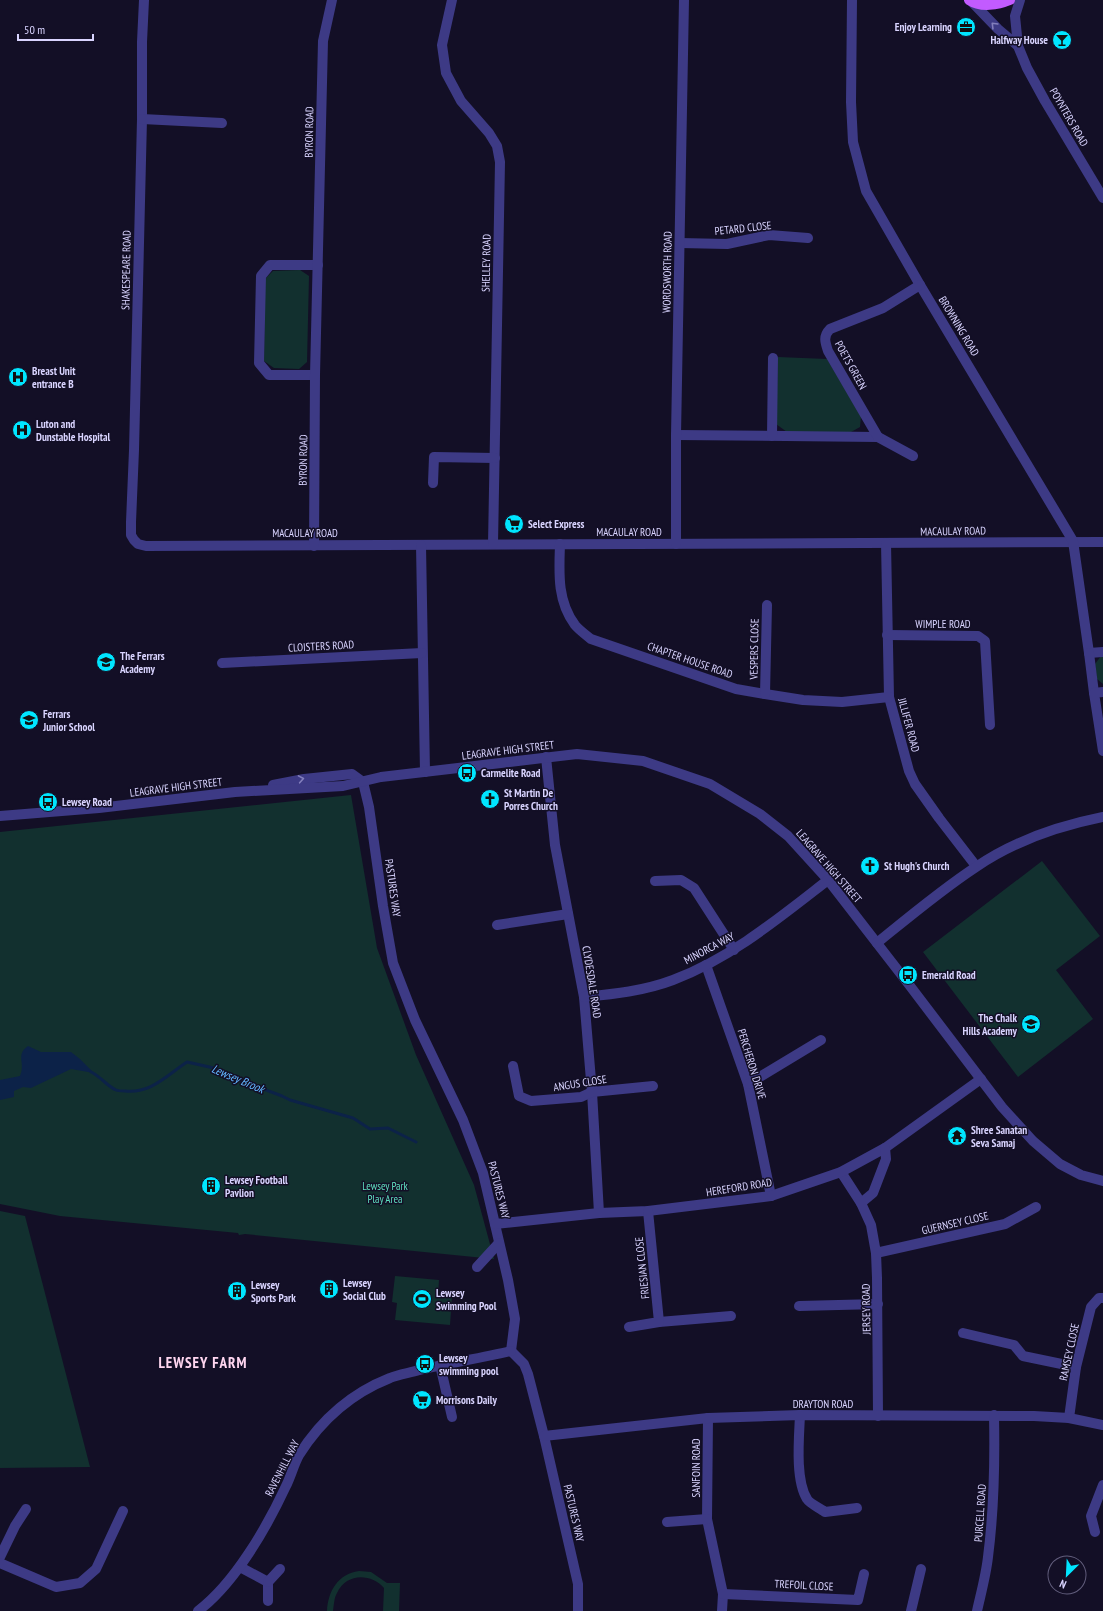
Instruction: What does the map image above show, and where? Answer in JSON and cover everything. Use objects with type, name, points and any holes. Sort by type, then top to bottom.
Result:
[{"type":"main road","points":[[970,1],[984,5],[1006,2],[1010,0]]},
{"type":"street","name":"SHAKESPEARE ROAD","points":[[134,540],[131,535],[130,522],[134,450],[144,0]]},
{"type":"street","name":"BYRON ROAD","points":[[314,546],[323,41],[332,0]]},
{"type":"street","name":"SHELLEY ROAD","points":[[452,0],[442,45],[446,73],[461,101],[489,133],[497,146],[500,162],[493,544]]},
{"type":"street","name":"WORDSWORTH ROAD","points":[[676,544],[676,434],[684,0]]},
{"type":"street","name":"BROWNING ROAD","points":[[852,0],[851,102],[854,142],[866,191],[920,285],[1073,541],[1089,653],[1099,692],[1103,751]]},
{"type":"street","name":"POYNTERS ROAD","points":[[1020,0],[1015,16],[1018,46],[1027,68],[1103,198]]},
{"type":"street","name":"POYNTERS ROAD","points":[[970,1],[998,29],[1018,46]]},
{"type":"street","points":[[142,119],[222,123]]},
{"type":"street","name":"PETARD CLOSE","points":[[680,243],[727,244],[769,235],[808,238]]},
{"type":"street","points":[[316,375],[269,374],[259,363],[261,276],[270,265],[318,265]]},
{"type":"street","name":"POETS GREEN","points":[[878,437],[828,351],[825,343],[825,336],[830,329],[883,308],[920,285]]},
{"type":"street","points":[[772,436],[773,358]]},
{"type":"street","points":[[676,434],[878,437],[913,456]]},
{"type":"street","points":[[433,483],[434,457],[495,458]]},
{"type":"street","name":"MACAULAY ROAD","points":[[134,540],[138,544],[146,546],[1103,542]]},
{"type":"street","name":"JILLIFER ROAD","points":[[886,543],[889,697],[915,784],[976,866]]},
{"type":"street","name":"CHAPTER HOUSE ROAD","points":[[560,544],[560,593],[564,608],[575,626],[591,639],[736,689],[803,700],[842,702],[889,697]]},
{"type":"street","points":[[421,545],[425,772]]},
{"type":"street","name":"VESPERS CLOSE","points":[[765,694],[767,605]]},
{"type":"street","name":"WIMPLE ROAD","points":[[887,635],[978,636],[985,641],[990,724]]},
{"type":"street","points":[[1089,653],[1103,652]]},
{"type":"street","name":"CLOISTERS ROAD","points":[[222,663],[422,653]]},
{"type":"street","name":"LEAGRAVE HIGH STREET","points":[[0,816],[99,808],[236,792],[343,786],[381,777],[577,754],[644,761],[710,784],[760,814],[788,836],[828,880],[1002,1107],[1033,1141],[1060,1164],[1081,1175],[1103,1181]]},
{"type":"street","name":"CLYDESDALE ROAD","points":[[546,757],[556,845],[584,997],[592,1092],[599,1213]]},
{"type":"street","name":"PASTURES WAY","points":[[363,782],[370,807],[383,906],[393,963],[414,1020],[463,1120],[483,1173],[515,1319],[511,1351],[524,1364],[528,1374],[544,1436],[578,1584],[578,1611]]},
{"type":"street","points":[[877,943],[976,866],[1018,844],[1044,833],[1057,828],[1103,817]]},
{"type":"street","points":[[655,881],[681,880],[694,888],[734,950]]},
{"type":"street","name":"MINORCA WAY","points":[[584,997],[634,991],[672,980],[706,965],[734,950],[763,930],[828,880]]},
{"type":"street","points":[[497,925],[568,914]]},
{"type":"street","name":"PERCHERON DRIVE","points":[[706,965],[748,1084],[771,1196]]},
{"type":"street","points":[[748,1084],[821,1040]]},
{"type":"street","name":"ANGUS CLOSE","points":[[513,1066],[519,1096],[531,1101],[581,1097],[592,1092],[653,1086]]},
{"type":"street","name":"HEREFORD ROAD","points":[[495,1224],[599,1213],[648,1211],[771,1196],[841,1172],[885,1148],[981,1079]]},
{"type":"street","points":[[861,1203],[873,1193],[886,1159],[885,1148]]},
{"type":"street","name":"JERSEY ROAD","points":[[841,1172],[861,1203],[871,1225],[876,1253],[878,1304],[878,1416]]},
{"type":"street","name":"GUERNSEY CLOSE","points":[[876,1253],[1005,1224],[1036,1207]]},
{"type":"street","name":"FRIESIAN CLOSE","points":[[648,1211],[659,1322]]},
{"type":"street","points":[[477,1267],[499,1244]]},
{"type":"street","name":"RAMSEY CLOSE","points":[[1069,1418],[1076,1367],[1091,1307],[1099,1298],[1103,1298]]},
{"type":"street","points":[[799,1306],[878,1304]]},
{"type":"street","points":[[630,1327],[659,1322],[731,1316]]},
{"type":"street","points":[[963,1333],[1014,1345],[1023,1356],[1076,1367]]},
{"type":"street","name":"RAVENHILL WAY","points":[[198,1611],[210,1602],[240,1567],[286,1486],[298,1457],[313,1435],[332,1415],[355,1396],[391,1378],[440,1365],[511,1351]]},
{"type":"street","points":[[440,1365],[452,1417]]},
{"type":"street","points":[[800,1415],[798,1454],[800,1476],[807,1500],[825,1512],[857,1508]]},
{"type":"street","name":"DRAYTON ROAD","points":[[544,1436],[708,1418],[800,1415],[1069,1418],[1103,1425]]},
{"type":"street","name":"PURCELL ROAD","points":[[977,1611],[988,1558],[993,1510],[995,1467],[994,1416]]},
{"type":"street","name":"SANFOIN ROAD","points":[[708,1418],[707,1519],[723,1594],[722,1611]]},
{"type":"street","points":[[1095,1532],[1091,1516],[1103,1486]]},
{"type":"street","points":[[0,1558],[15,1526],[26,1509]]},
{"type":"street","points":[[0,1563],[56,1587],[80,1583],[96,1569],[123,1511]]},
{"type":"street","points":[[667,1522],[707,1519]]},
{"type":"street","points":[[240,1567],[268,1582]]},
{"type":"street","points":[[268,1601],[268,1582],[280,1569]]},
{"type":"street","points":[[911,1611],[921,1569]]},
{"type":"street","name":"TREFOIL CLOSE","points":[[723,1594],[858,1600],[864,1574]]},
{"type":"green space","points":[[300,270],[309,276],[307,362],[299,369],[274,368],[264,361],[265,279],[273,271]]},
{"type":"green space","points":[[778,357],[827,359],[861,416],[860,427],[851,432],[787,432],[776,424]]},
{"type":"green space","points":[[1101,656],[1103,656],[1103,684],[1097,679],[1095,664]]},
{"type":"green space","name":"Lewsey Park Play Area","points":[[351,795],[377,948],[416,1055],[474,1185],[494,1259],[245,1234],[239,1235],[238,1233],[60,1216],[0,1204],[0,832]]},
{"type":"green space","points":[[1042,861],[1100,936],[1056,970],[1093,1019],[1018,1077],[923,952]]},
{"type":"green space","points":[[0,1211],[25,1216],[90,1467],[0,1468]]},
{"type":"green space","name":"Lewsey Swimming Pool","points":[[395,1276],[439,1280],[438,1295],[452,1296],[450,1325],[395,1320],[397,1303],[392,1302]]},
{"type":"green space","points":[[359,1571],[371,1572],[387,1583],[400,1583],[399,1611],[383,1611],[384,1588],[379,1583],[359,1577],[346,1582],[341,1586],[335,1597],[333,1611],[327,1611],[329,1597],[332,1590],[340,1580],[345,1576]]},
{"type":"water","points":[[28,1046],[41,1052],[71,1052],[94,1073],[71,1069],[31,1088],[23,1087],[14,1091],[14,1097],[0,1100],[0,1080],[20,1076],[22,1071],[21,1056],[24,1049]]},
{"type":"waterway","name":"Lewsey Brook","points":[[91,1072],[116,1090],[134,1091],[151,1087],[187,1062],[214,1068],[226,1075],[290,1100],[353,1118],[370,1129],[388,1128],[416,1142]]},
{"type":"place","name":"Enjoy Learning","points":[[966,27]]},
{"type":"place","name":"Halfway House","points":[[1062,40]]},
{"type":"place","name":"Breast Unit entrance B","points":[[18,377]]},
{"type":"place","name":"Luton and Dunstable Hospital","points":[[22,430]]},
{"type":"place","name":"Select Express","points":[[514,524]]},
{"type":"place","name":"The Ferrars Academy","points":[[106,662]]},
{"type":"place","name":"Ferrars Junior School","points":[[29,720]]},
{"type":"place","name":"Carmelite Road","points":[[467,773]]},
{"type":"place","name":"St Martin De Porres Church","points":[[490,799]]},
{"type":"place","name":"Lewsey Road","points":[[48,802]]},
{"type":"place","name":"St Hugh's Church","points":[[870,866]]},
{"type":"place","name":"Emerald Road","points":[[908,975]]},
{"type":"place","name":"The Chalk Hills Academy","points":[[1031,1024]]},
{"type":"place","name":"Shree Sanatan Seva Samaj","points":[[957,1136]]},
{"type":"place","name":"Lewsey Football Pavlion","points":[[211,1186]]},
{"type":"place","name":"Lewsey Social Club","points":[[329,1289]]},
{"type":"place","name":"Lewsey Sports Park","points":[[237,1291]]},
{"type":"place","name":"Lewsey Swimming Pool","points":[[422,1299]]},
{"type":"place","name":"Lewsey swimming pool","points":[[425,1364]]},
{"type":"place","name":"Morrisons Daily","points":[[422,1400]]},
{"type":"district","name":"LEWSEY FARM","points":[[203,1363]]}]
